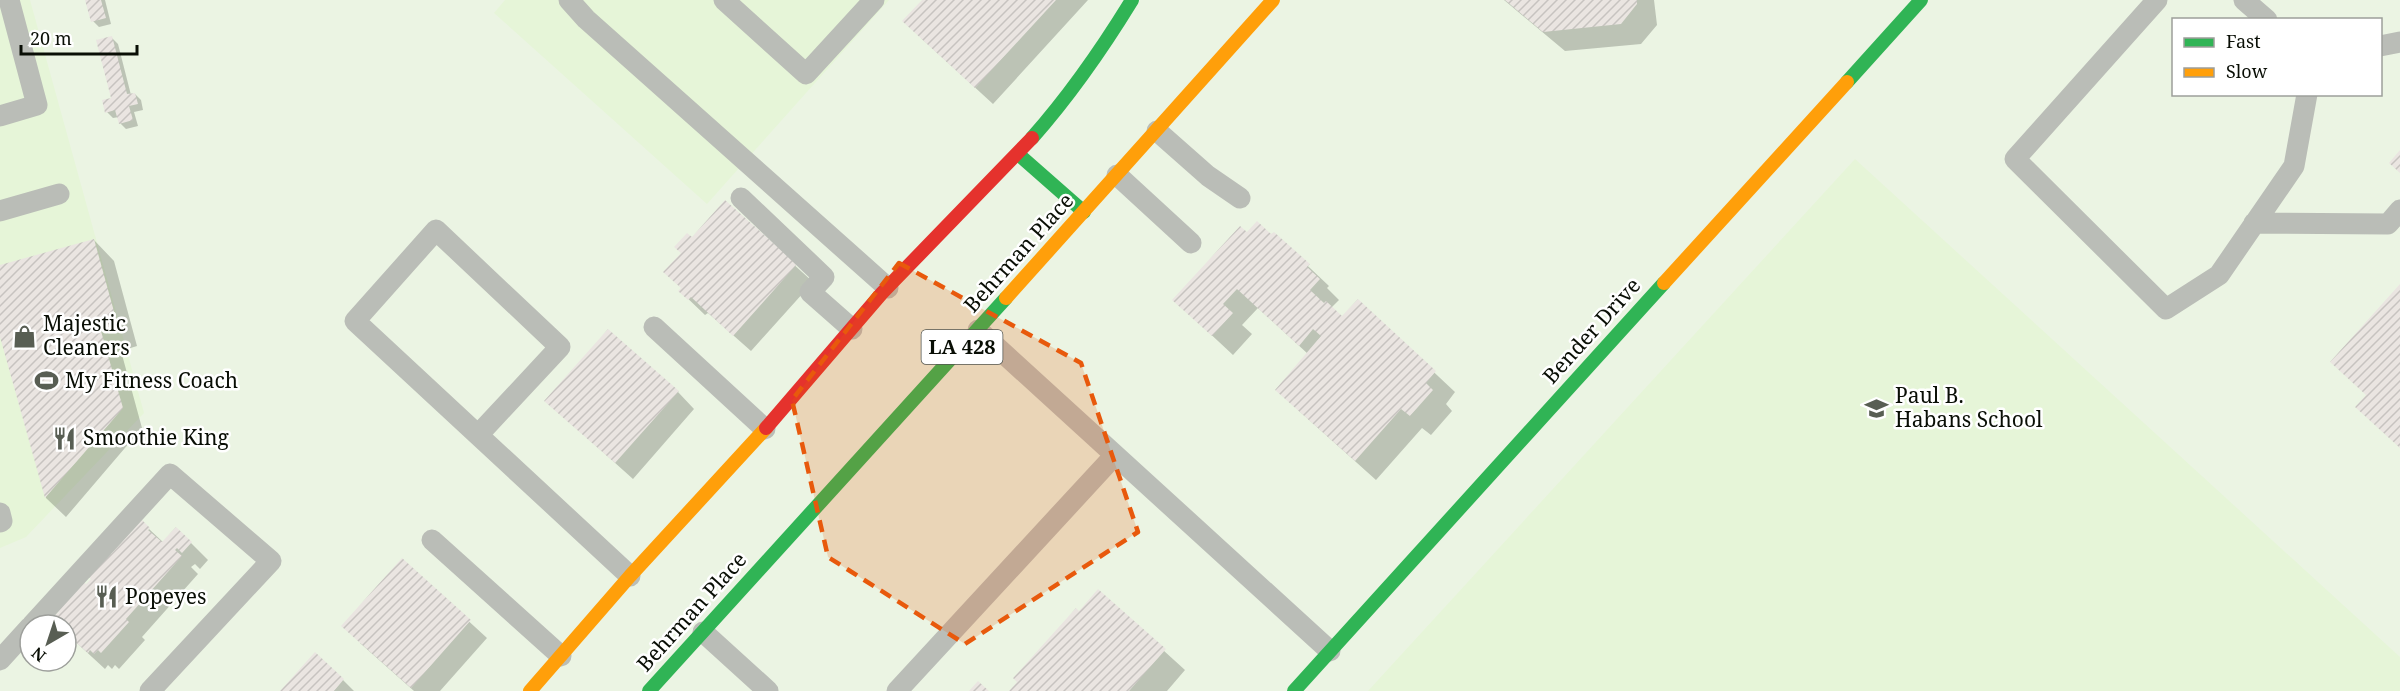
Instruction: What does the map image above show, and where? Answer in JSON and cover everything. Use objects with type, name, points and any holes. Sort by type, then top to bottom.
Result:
[{"type":"main road","points":[[530,691],[888,288],[1018,154],[1061,105],[1113,33],[1132,0]]},
{"type":"main road","name":"Behrman Place","points":[[649,691],[978,330],[1273,0]]},
{"type":"main road","name":"Bender Drive","points":[[1294,691],[1920,0]]},
{"type":"main road","points":[[1018,154],[1084,212]]},
{"type":"lane","points":[[569,0],[586,19],[888,288]]},
{"type":"lane","points":[[724,0],[806,74],[874,0]]},
{"type":"lane","points":[[2157,0],[2015,159],[2166,309],[2219,275],[2294,166],[2307,96]]},
{"type":"lane","points":[[2244,0],[2265,18]]},
{"type":"lane","points":[[0,116],[37,105],[7,12]]},
{"type":"lane","points":[[2382,46],[2400,42]]},
{"type":"lane","points":[[1157,131],[1208,176],[1240,198]]},
{"type":"lane","points":[[1117,175],[1191,243]]},
{"type":"lane","points":[[0,211],[59,194]]},
{"type":"lane","points":[[741,198],[824,277],[810,292],[852,329]]},
{"type":"lane","points":[[2254,223],[2388,224],[2400,210]]},
{"type":"lane","points":[[478,435],[560,347],[436,230],[355,321],[630,576]]},
{"type":"lane","points":[[654,327],[765,429]]},
{"type":"lane","points":[[978,330],[1330,651]]},
{"type":"lane","points":[[897,691],[1115,455]]},
{"type":"lane","points":[[43,613],[170,474],[271,561],[150,691]]},
{"type":"lane","points":[[0,513],[2,521],[0,522]]},
{"type":"lane","points":[[432,540],[561,656]]},
{"type":"lane","points":[[703,632],[768,691]]},
{"type":"lane","points":[[0,660],[18,640]]},
{"type":"highlighted area","points":[[899,263],[1081,363],[1138,532],[965,644],[828,557],[792,400]]},
{"type":"shaded area","points":[[0,0],[30,0],[144,413],[26,537],[0,548]]},
{"type":"shaded area","points":[[505,0],[889,0],[707,204],[494,13]]},
{"type":"shaded area","name":"Paul B. Habans School","points":[[1855,159],[2400,657],[2400,691],[1368,691]]},
{"type":"building","points":[[85,0],[101,0],[106,18],[91,22]]},
{"type":"building","points":[[922,0],[1056,0],[975,88],[902,21]]},
{"type":"building","points":[[1505,0],[1637,0],[1637,4],[1621,24],[1543,32]]},
{"type":"building","points":[[112,36],[127,94],[135,93],[138,104],[129,106],[133,120],[119,124],[115,110],[105,113],[102,100],[111,98],[96,40]]},
{"type":"building","points":[[2400,150],[2400,173],[2389,163]]},
{"type":"building","points":[[725,200],[797,264],[733,336],[691,297],[688,300],[678,291],[681,288],[663,272],[681,253],[674,247],[687,233],[692,237]]},
{"type":"building","points":[[1257,221],[1271,234],[1274,232],[1310,264],[1307,267],[1320,279],[1310,290],[1324,303],[1326,301],[1342,316],[1358,299],[1436,371],[1426,383],[1433,390],[1410,416],[1401,409],[1355,461],[1275,390],[1321,336],[1313,329],[1299,346],[1237,289],[1223,304],[1233,313],[1212,336],[1172,300],[1240,226],[1247,232]]},
{"type":"building","points":[[94,239],[118,326],[101,331],[123,408],[45,498],[0,337],[0,265]]},
{"type":"building","points":[[2400,284],[2400,448],[2355,407],[2366,395],[2330,362]]},
{"type":"building","points":[[608,329],[679,391],[615,463],[544,401]]},
{"type":"building","name":"Popeyes","points":[[142,520],[150,528],[148,530],[162,542],[176,527],[192,542],[182,553],[177,548],[175,550],[182,556],[126,619],[129,622],[101,653],[98,650],[94,654],[90,650],[88,653],[78,644],[78,613],[58,613],[56,610],[82,581],[86,584],[91,579],[87,576],[109,552],[111,554]]},
{"type":"building","points":[[402,558],[471,620],[411,688],[341,626]]},
{"type":"building","points":[[1098,589],[1166,649],[1129,691],[1009,691],[1017,682],[1013,678],[1076,608],[1079,611]]},
{"type":"building","points":[[315,652],[344,679],[334,691],[280,691]]},
{"type":"building","points":[[978,681],[989,691],[969,691]]},
{"type":"traffic: fast","points":[[1032,138],[1085,71],[1132,0]]},
{"type":"traffic: fast","points":[[1847,82],[1921,0]]},
{"type":"traffic: fast","points":[[1018,154],[1084,212]]},
{"type":"traffic: fast","points":[[1294,691],[1664,283]]},
{"type":"traffic: fast","points":[[649,691],[1006,298]]},
{"type":"traffic: slow","points":[[1006,298],[1273,0]]},
{"type":"traffic: slow","points":[[1664,283],[1847,82]]},
{"type":"traffic: slow","points":[[530,691],[630,576],[766,428]]},
{"type":"traffic: jam","points":[[766,428],[882,293],[1032,138]]},
{"type":"place","name":"Majestic Cleaners","points":[[25,336]]},
{"type":"place","name":"My Fitness Coach","points":[[47,381]]},
{"type":"place","name":"Paul B. Habans School","points":[[1877,408]]},
{"type":"place","name":"Smoothie King","points":[[65,438]]},
{"type":"place","name":"Popeyes","points":[[107,597]]}]
